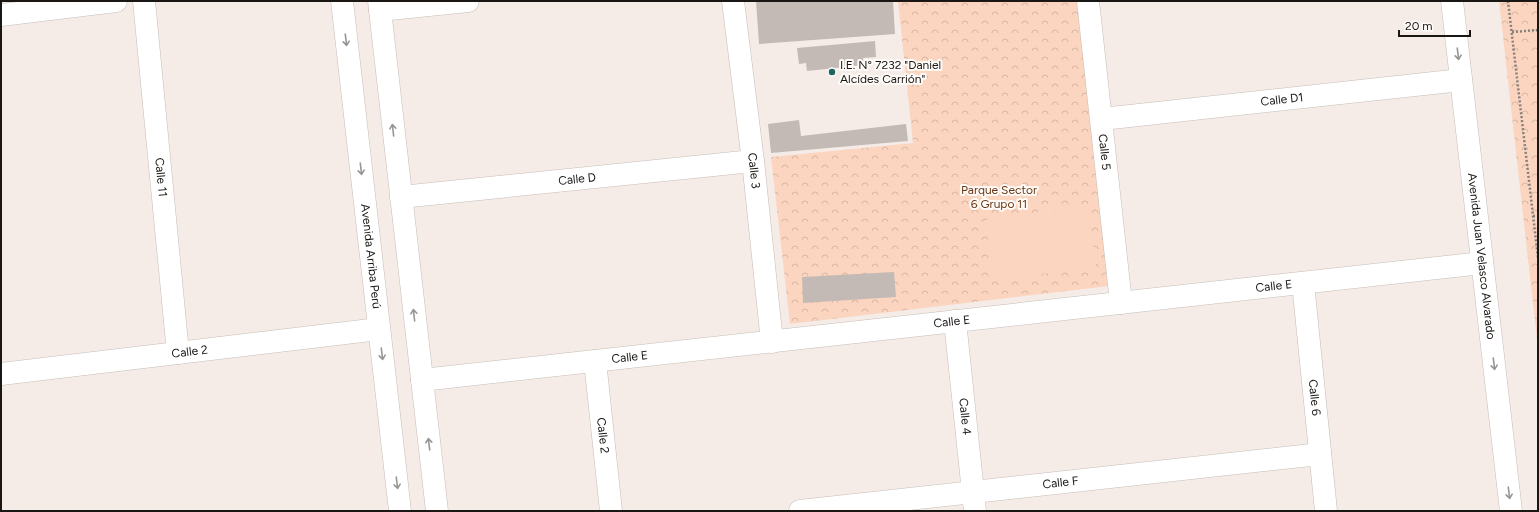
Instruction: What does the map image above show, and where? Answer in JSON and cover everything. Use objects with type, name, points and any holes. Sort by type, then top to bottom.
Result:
[{"type":"street","points":[[1,15],[116,1]]},
{"type":"street","name":"Calle 11","points":[[144,1],[178,353]]},
{"type":"street","name":"Avenida Arriba Perú","points":[[342,1],[400,511]]},
{"type":"street","points":[[437,511],[379,6],[468,1]]},
{"type":"street","name":"Calle 3","points":[[733,1],[753,160],[772,342]]},
{"type":"street","name":"Calle 5","points":[[1088,1],[1121,303]]},
{"type":"street","name":"Avenida Juan Velasco Alvarado","points":[[1452,1],[1511,511]]},
{"type":"street","name":"Calle D1","points":[[1102,119],[1461,80]]},
{"type":"street","name":"Calle D","points":[[401,197],[753,160]]},
{"type":"street","name":"Calle E","points":[[422,380],[1482,263]]},
{"type":"street","name":"Calle 6","points":[[1303,283],[1326,511]]},
{"type":"street","name":"Calle 4","points":[[955,321],[974,502]]},
{"type":"street","name":"Calle 2","points":[[1,374],[379,330]]},
{"type":"street","name":"Calle 2","points":[[595,361],[611,511]]},
{"type":"street","name":"Calle F","points":[[800,511],[974,502],[1320,454]]},
{"type":"path","points":[[1508,1],[1538,258]]},
{"type":"path","points":[[1512,32],[1538,30]]},
{"type":"path","points":[[1533,216],[1538,216]]},
{"type":"green space","name":"Parque Sector 6 Grupo 11","points":[[898,1],[1081,1],[1109,286],[790,324],[771,157],[913,143]]},
{"type":"green space","points":[[1499,1],[1538,1],[1538,348]]},
{"type":"green space","points":[[1087,205],[1096,266],[994,281],[985,220]]},
{"type":"building","points":[[756,1],[893,1],[895,34],[759,44]]},
{"type":"building","points":[[875,41],[876,57],[863,58],[864,65],[807,71],[806,63],[799,64],[797,48]]},
{"type":"building","points":[[799,120],[801,136],[906,124],[908,141],[771,153],[768,124]]},
{"type":"building","points":[[894,272],[896,297],[803,303],[802,277]]},
{"type":"place","name":"I.E. N° 7232 \"Daniel Alcídes Carrión\"","points":[[832,72]]}]
